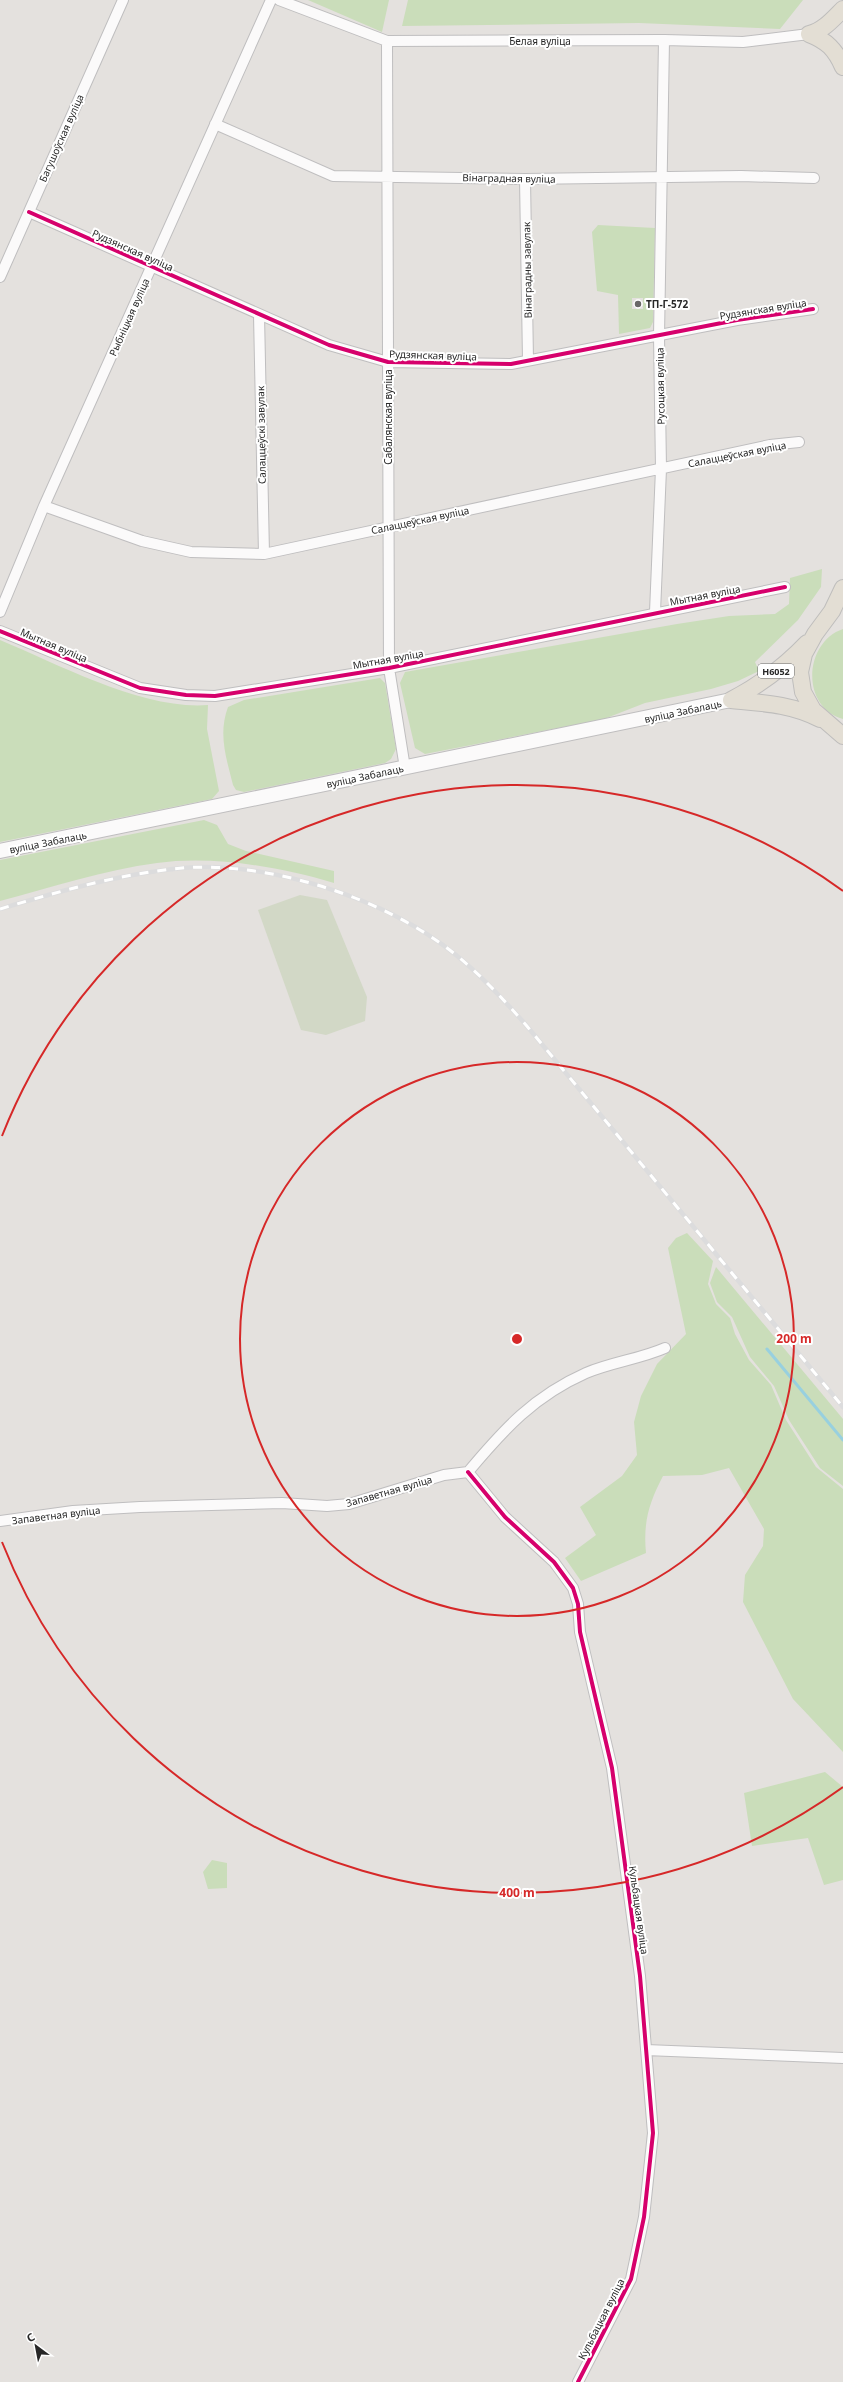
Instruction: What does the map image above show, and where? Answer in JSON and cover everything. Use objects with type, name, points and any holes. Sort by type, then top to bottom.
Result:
[{"type":"main road","points":[[809,34],[815,33],[826,25],[843,9]]},
{"type":"main road","points":[[809,34],[824,41],[831,47],[843,66]]},
{"type":"main road","points":[[815,634],[832,611],[843,588]]},
{"type":"main road","name":"Н6052","points":[[731,700],[758,686],[792,658],[826,624],[843,616]]},
{"type":"main road","name":"Н6052","points":[[815,634],[804,654],[800,672],[803,692],[813,710],[828,724]]},
{"type":"main road","name":"Н6052","points":[[731,700],[784,706],[804,711],[843,731]]},
{"type":"main road","points":[[828,724],[843,736]]},
{"type":"street","name":"Багушоўская вуліца","points":[[0,277],[123,0]]},
{"type":"street","name":"Рыбніцкая вуліца","points":[[0,612],[44,506],[271,0]]},
{"type":"street","name":"Белая вуліца","points":[[279,0],[388,41],[664,40],[743,42],[809,34]]},
{"type":"street","name":"Русоцкая вуліца","points":[[655,612],[661,469],[659,336],[664,40]]},
{"type":"street","name":"Сабалянская вуліца","points":[[388,41],[389,668],[405,768]]},
{"type":"street","name":"Вінаградная вуліца","points":[[215,124],[333,176],[526,179],[741,176],[814,178]]},
{"type":"street","name":"Вінаградны завулак","points":[[526,179],[528,360]]},
{"type":"street","name":"Рудзянская вуліца","points":[[29,212],[259,316],[329,345],[388,362],[502,365],[737,320],[813,309]]},
{"type":"street","name":"Салаццеўскі завулак","points":[[259,316],[264,554]]},
{"type":"street","name":"Салаццеўская вуліца","points":[[44,506],[142,541],[184,551],[264,554],[770,445],[799,442]]},
{"type":"street","name":"Мытная вуліца","points":[[0,631],[140,688],[186,695],[215,696],[389,668],[655,612],[785,587]]},
{"type":"street","name":"вуліца Забалаць","points":[[0,851],[731,700]]},
{"type":"street","points":[[468,1472],[510,1424],[551,1391],[588,1373],[665,1348]]},
{"type":"street","name":"Запаветная вуліца","points":[[0,1521],[72,1511],[140,1507],[282,1503],[328,1506],[349,1504],[444,1475],[468,1472]]},
{"type":"street","name":"Кульбацкая вуліца","points":[[468,1472],[505,1517],[554,1562],[573,1588],[578,1604],[580,1632],[612,1768],[640,1976],[653,2133],[644,2217],[631,2279],[578,2382]]},
{"type":"street","points":[[646,2050],[843,2058]]},
{"type":"green space","points":[[308,0],[389,0],[382,32]]},
{"type":"green space","points":[[408,0],[803,0],[780,29],[639,23],[402,26]]},
{"type":"green space","points":[[598,225],[655,228],[653,322],[650,328],[619,334],[618,295],[597,291],[592,232]],"holes":[[[632,298],[643,298],[643,309],[632,309]]]},
{"type":"green space","points":[[822,569],[821,587],[798,620],[755,662],[759,671],[738,681],[711,689],[645,703],[604,719],[425,754],[415,748],[400,683],[405,672],[677,624],[729,616],[775,614],[789,604],[790,578]]},
{"type":"green space","points":[[843,629],[843,719],[829,712],[819,702],[814,689],[812,674],[820,647],[830,636]]},
{"type":"green space","points":[[0,640],[75,673],[129,693],[183,705],[208,705],[207,729],[219,791],[212,799],[0,842]]},
{"type":"green space","points":[[380,678],[385,683],[396,749],[391,759],[385,763],[244,792],[236,790],[233,785],[228,765],[223,736],[225,717],[228,707],[244,700]]},
{"type":"green space","points":[[204,820],[217,825],[228,844],[246,851],[334,871],[334,883],[291,872],[246,864],[201,860],[178,861],[117,870],[78,879],[0,901],[0,860]]},
{"type":"green space","points":[[300,895],[327,900],[367,997],[365,1021],[326,1035],[301,1030],[258,910]]},
{"type":"green space","points":[[687,1233],[713,1261],[708,1284],[716,1304],[730,1318],[735,1334],[749,1360],[771,1385],[786,1420],[816,1467],[843,1489],[843,1752],[793,1699],[743,1602],[745,1575],[763,1546],[764,1529],[729,1468],[702,1475],[663,1476],[654,1495],[646,1522],[646,1553],[581,1581],[565,1558],[596,1535],[580,1507],[622,1476],[637,1455],[634,1422],[641,1396],[657,1364],[686,1334],[668,1248],[676,1238]]},
{"type":"green space","points":[[716,1267],[843,1419],[843,1486],[820,1468],[789,1420],[774,1386],[750,1357],[732,1317],[717,1302],[710,1283]]},
{"type":"green space","points":[[825,1772],[843,1787],[843,1880],[824,1885],[808,1838],[752,1846],[744,1793]]},
{"type":"green space","points":[[212,1860],[227,1863],[227,1888],[208,1889],[203,1872]]},
{"type":"waterway","points":[[767,1349],[843,1440]]},
{"type":"railway","points":[[0,909],[68,890],[136,874],[182,868],[216,867],[253,871],[290,878],[326,888],[362,901],[397,917],[428,935],[475,971],[526,1025],[843,1407]]},
{"type":"cycle path","points":[[29,212],[329,345],[388,362],[511,364],[737,320],[813,309]]},
{"type":"cycle path","points":[[0,631],[140,688],[186,695],[215,696],[389,668],[785,587]]},
{"type":"cycle path","points":[[468,1472],[505,1517],[554,1562],[573,1588],[578,1604],[580,1632],[612,1768],[640,1976],[653,2133],[644,2217],[631,2279],[578,2382]]},
{"type":"place","name":"ТП-Г-572","points":[[638,304]]}]
